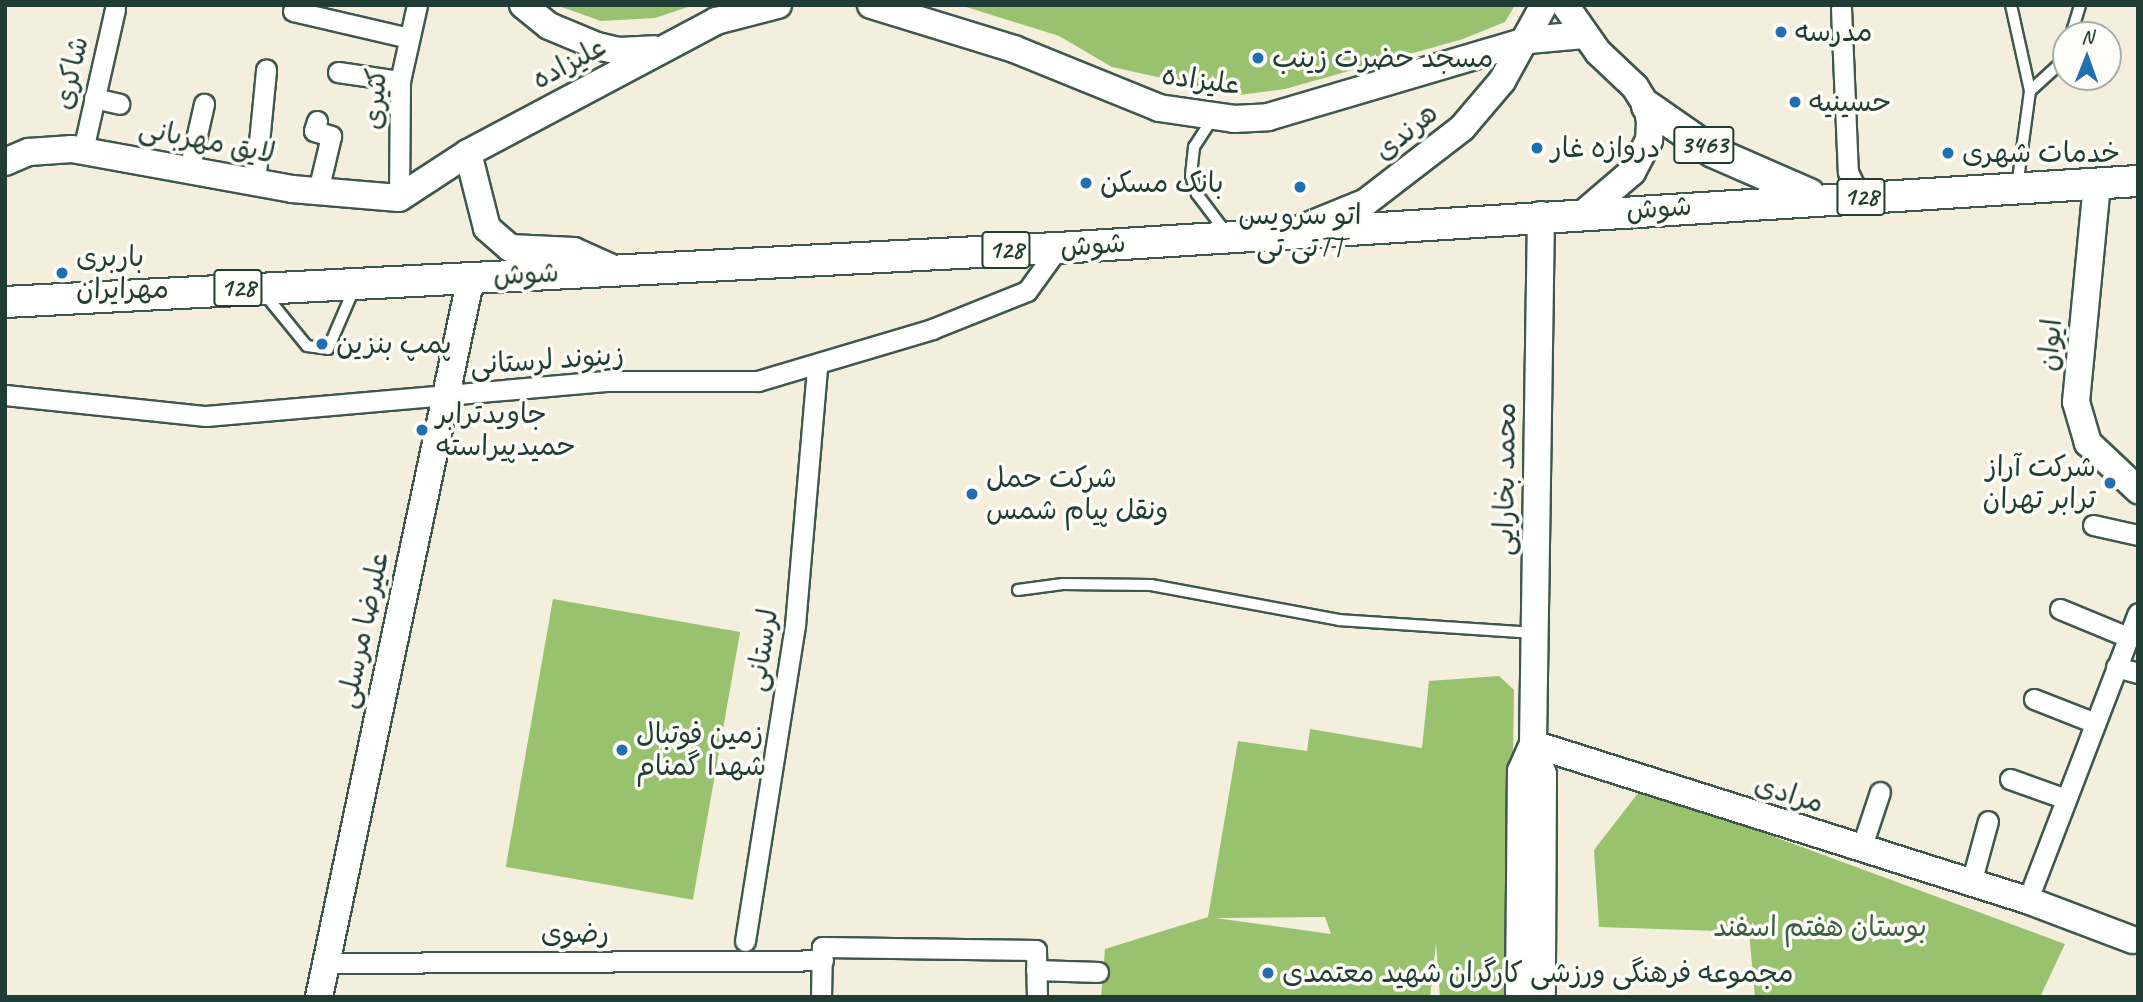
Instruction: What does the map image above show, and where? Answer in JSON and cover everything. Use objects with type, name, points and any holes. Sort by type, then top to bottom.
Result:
[{"type":"main road","name":"3463","points":[[1647,106],[1713,152],[1818,198]]},
{"type":"main road","name":"شوش","points":[[5,302],[1058,248],[1541,215],[2138,181]]},
{"type":"street","name":"کثیری","points":[[399,198],[400,81],[417,5]]},
{"type":"street","points":[[523,5],[549,26],[597,46],[619,51],[663,48]]},
{"type":"street","name":"علیزاده","points":[[399,198],[468,153],[716,21],[778,5]]},
{"type":"street","name":"علیزاده","points":[[871,5],[1014,49],[1159,108],[1234,119],[1268,117],[1529,40],[1584,35]]},
{"type":"street","name":"هرندی","points":[[1295,231],[1366,202],[1415,169],[1462,128],[1502,81],[1529,40],[1544,5]]},
{"type":"street","name":"3463","points":[[1565,5],[1584,35],[1647,106],[1649,140],[1643,154],[1632,172],[1584,213]]},
{"type":"street","points":[[1839,6],[1859,18]]},
{"type":"street","points":[[1839,6],[1848,172],[1860,197]]},
{"type":"street","name":"شاکری","points":[[83,150],[115,9]]},
{"type":"street","points":[[293,11],[409,38]]},
{"type":"street","points":[[255,183],[267,70]]},
{"type":"street","points":[[338,72],[400,81]]},
{"type":"street","points":[[94,98],[119,104]]},
{"type":"street","points":[[189,170],[204,104]]},
{"type":"street","points":[[317,121],[314,131],[331,136],[318,191]]},
{"type":"street","name":"لایق مهربانی","points":[[5,162],[29,152],[83,150],[255,183],[399,198]]},
{"type":"street","points":[[468,153],[487,228],[510,248],[574,251],[616,270]]},
{"type":"street","name":"ایوان","points":[[2097,184],[2076,402],[2088,443],[2138,490]]},
{"type":"street","name":"محمد بخارایی","points":[[1541,215],[1533,744],[1543,774],[1542,997]]},
{"type":"street","name":"زینوند لرستانی","points":[[5,395],[206,416],[605,381],[758,381],[817,366],[932,329],[1027,291],[1058,248]]},
{"type":"street","name":"علیرضا مرسلی","points":[[319,997],[471,277]]},
{"type":"street","name":"لرستانی","points":[[745,941],[795,625],[817,366]]},
{"type":"street","points":[[2094,525],[2138,535]]},
{"type":"street","points":[[2030,893],[2135,624],[2060,609]]},
{"type":"street","points":[[2116,667],[2138,673]]},
{"type":"street","points":[[2034,699],[2095,723]]},
{"type":"street","name":"محمد بخارایی","points":[[1519,997],[1521,771],[1533,744]]},
{"type":"street","name":"مرادی","points":[[1533,744],[1971,883],[2030,893],[2133,940]]},
{"type":"street","points":[[2010,779],[2066,799]]},
{"type":"street","points":[[1861,849],[1880,792]]},
{"type":"street","points":[[1971,883],[1988,821]]},
{"type":"street","points":[[821,997],[822,947],[1036,950],[1037,997]]},
{"type":"street","name":"رضوی","points":[[328,963],[823,960]]},
{"type":"street","points":[[1036,970],[1098,972]]},
{"type":"lane","points":[[2011,5],[2030,91],[2017,187]]},
{"type":"lane","points":[[2030,91],[2052,71]]},
{"type":"lane","points":[[1207,127],[1194,147],[1191,176],[1213,219],[1228,235]]},
{"type":"lane","points":[[240,288],[273,300],[307,346],[328,349],[357,284]]},
{"type":"lane","points":[[1018,590],[1063,584],[1151,585],[1339,620],[1534,633]]},
{"type":"green space","points":[[556,5],[694,5],[655,18],[601,21]]},
{"type":"green space","points":[[960,5],[1515,5],[1505,22],[1463,39],[1285,89],[1239,95],[1112,67],[1059,36]]},
{"type":"green space","name":"زمین فوتبال شهدا گمنام","points":[[553,599],[740,632],[693,900],[506,867]]},
{"type":"green space","points":[[1499,676],[1514,690],[1509,997],[1440,997],[1436,943],[1430,997],[1101,997],[1105,949],[1208,917],[1238,741],[1307,751],[1310,729],[1422,748],[1429,681]],"holes":[[[1325,917],[1331,934],[1215,918]]]},
{"type":"green space","name":"بوستان هفتم اسفند","points":[[1642,788],[2065,944],[2040,997],[1755,997],[1749,932],[1599,927],[1594,850]]},
{"type":"place","name":"مدرسه","points":[[1781,32]]},
{"type":"place","name":"مسجد حضرت زینب","points":[[1258,58]]},
{"type":"place","name":"حسینیه","points":[[1795,102]]},
{"type":"place","name":"دروازه غار","points":[[1537,148]]},
{"type":"place","name":"خدمات شهری","points":[[1948,153]]},
{"type":"place","name":"بانک مسکن","points":[[1086,183]]},
{"type":"place","name":"اتو سرویس تی تیTT","points":[[1300,187]]},
{"type":"place","name":"باربری مهرایران","points":[[62,273]]},
{"type":"place","name":"پمپ بنزین","points":[[322,344]]},
{"type":"place","name":"جاویدترابر حمیدپیراسته","points":[[422,430]]},
{"type":"place","name":"شرکت آراز ترابر تهران","points":[[2110,483]]},
{"type":"place","name":"شرکت حمل ونقل پیام شمس","points":[[972,494]]},
{"type":"place","name":"زمین فوتبال شهدا گمنام","points":[[622,750]]},
{"type":"place","name":"مجموعه فرهنگی ورزشی کارگران شهید معتمدی","points":[[1268,973]]}]
